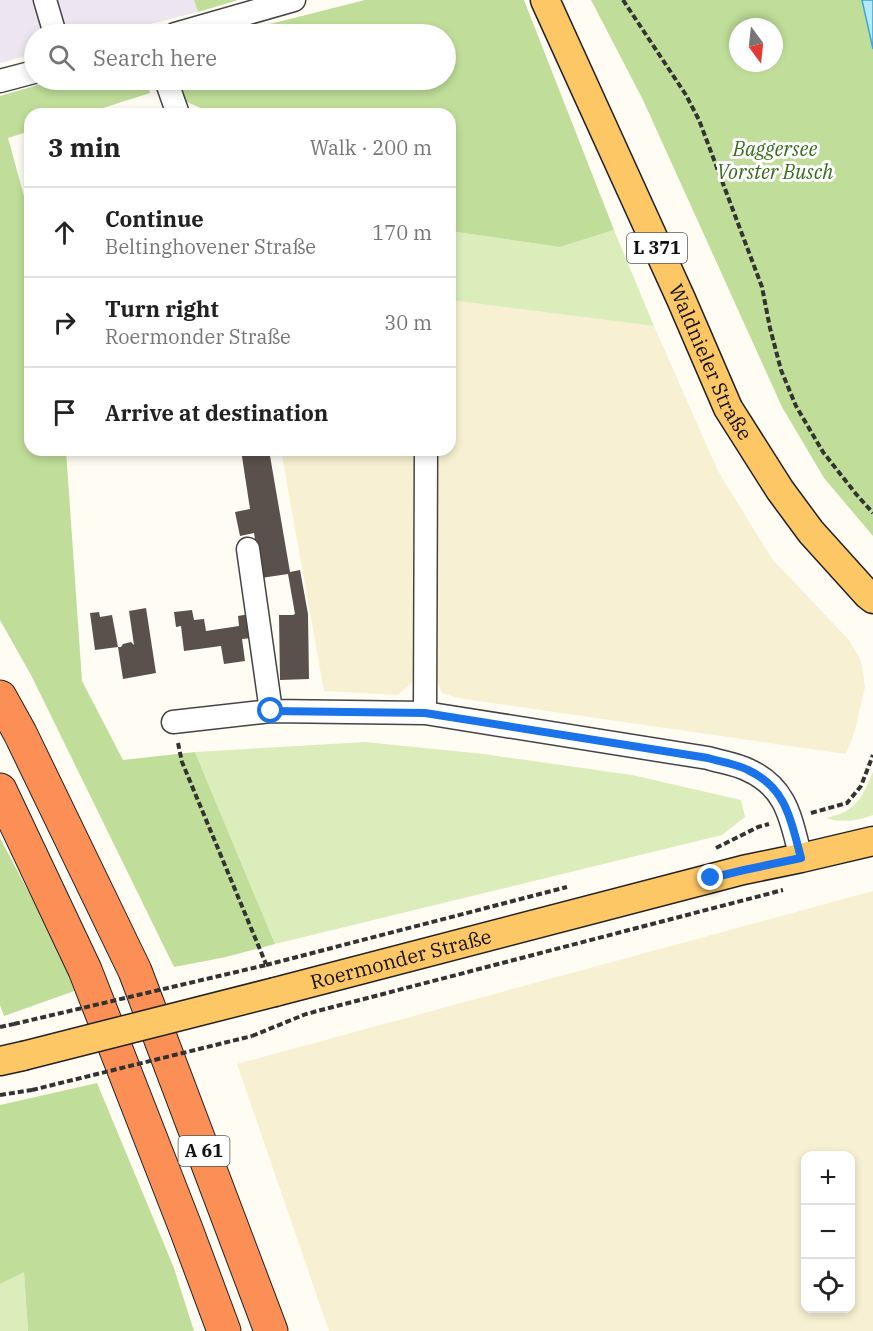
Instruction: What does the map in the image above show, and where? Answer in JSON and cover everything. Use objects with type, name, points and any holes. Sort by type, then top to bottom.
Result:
[{"type":"highway","name":"A 61","points":[[0,697],[20,733],[135,971],[270,1331]]},
{"type":"highway","name":"A 61","points":[[0,790],[85,969],[224,1331]]},
{"type":"main road","name":"Waldnieler Straße","points":[[544,0],[681,299],[728,408],[780,490],[811,532],[871,600]]},
{"type":"main road","name":"Roermonder Straße","points":[[801,858],[873,824]]},
{"type":"main road","name":"Roermonder Straße","points":[[11,1058],[275,992],[733,872],[873,841]]},
{"type":"street","points":[[45,0],[52,24]]},
{"type":"street","points":[[210,24],[294,0]]},
{"type":"street","points":[[0,81],[24,75]]},
{"type":"street","points":[[170,90],[176,108]]},
{"type":"street","points":[[425,713],[426,456]]},
{"type":"street","points":[[248,549],[271,711]]},
{"type":"street","points":[[173,722],[271,711],[425,713],[708,758],[747,769],[767,780],[781,796],[790,818],[801,858]]},
{"type":"path","points":[[623,0],[686,95],[699,120],[762,286],[781,370],[796,406],[824,452],[873,513]]},
{"type":"path","points":[[173,722],[182,762],[266,964],[275,992]]},
{"type":"path","points":[[708,850],[719,847],[758,827],[847,803],[861,786],[873,755]]},
{"type":"path","points":[[0,1027],[266,964],[572,885]]},
{"type":"path","points":[[0,1095],[32,1090],[252,1036],[306,1014],[794,888]]},
{"type":"shaded area","points":[[0,0],[194,0],[198,12],[151,24],[24,24],[24,57],[0,63]]},
{"type":"shaded area","points":[[456,301],[654,326],[718,471],[772,559],[849,640],[861,661],[865,687],[854,734],[846,754],[458,698],[442,693],[435,677],[437,456],[456,456]]},
{"type":"shaded area","points":[[282,456],[422,456],[417,678],[398,695],[324,691]]},
{"type":"shaded area","points":[[873,891],[873,1331],[329,1331],[237,1064]]},
{"type":"green space","points":[[194,0],[238,0],[198,12]]},
{"type":"green space","points":[[365,0],[524,0],[614,230],[560,247],[456,232],[456,108],[201,108],[182,100],[180,90],[456,90],[456,24],[270,24]]},
{"type":"green space","name":"Baggersee Vorster Busch","points":[[591,0],[862,0],[873,49],[873,536],[824,478],[782,407],[643,100]]},
{"type":"green space","points":[[24,89],[149,90],[150,93],[103,108],[24,108],[24,133],[8,138],[24,196],[24,456],[66,456],[82,681],[123,760],[195,752],[275,944],[174,967],[32,677],[0,620],[0,96]]},
{"type":"green space","points":[[614,230],[654,326],[456,301],[456,232],[560,247]]},
{"type":"green space","points":[[365,742],[484,754],[632,775],[741,800],[745,817],[722,835],[275,944],[195,752]]},
{"type":"green space","points":[[873,772],[873,815],[850,821],[826,818],[854,806],[864,792]]},
{"type":"green space","points":[[0,838],[80,989],[4,1016],[0,1005]]},
{"type":"green space","points":[[97,1083],[174,1268],[194,1331],[28,1331],[24,1272],[0,1284],[0,1105]]},
{"type":"green space","points":[[24,1271],[28,1331],[0,1331],[0,1284]]},
{"type":"water","points":[[862,0],[873,0],[873,49]]},
{"type":"building","points":[[242,456],[270,456],[290,572],[300,570],[308,614],[309,679],[280,680],[279,615],[295,614],[288,574],[261,578],[254,533],[240,536],[235,512],[250,509]]},
{"type":"building","points":[[146,608],[156,673],[123,679],[118,647],[131,642],[134,645],[129,611]]},
{"type":"building","points":[[192,610],[194,620],[204,619],[206,631],[239,626],[238,616],[249,614],[253,638],[242,639],[245,661],[224,664],[221,646],[184,651],[181,626],[176,627],[174,612]]},
{"type":"building","points":[[99,612],[100,617],[112,615],[118,647],[95,650],[90,613]]},
{"type":"route","points":[[271,711],[425,713],[708,758],[747,769],[767,780],[781,796],[790,818],[801,858],[711,878]]}]
